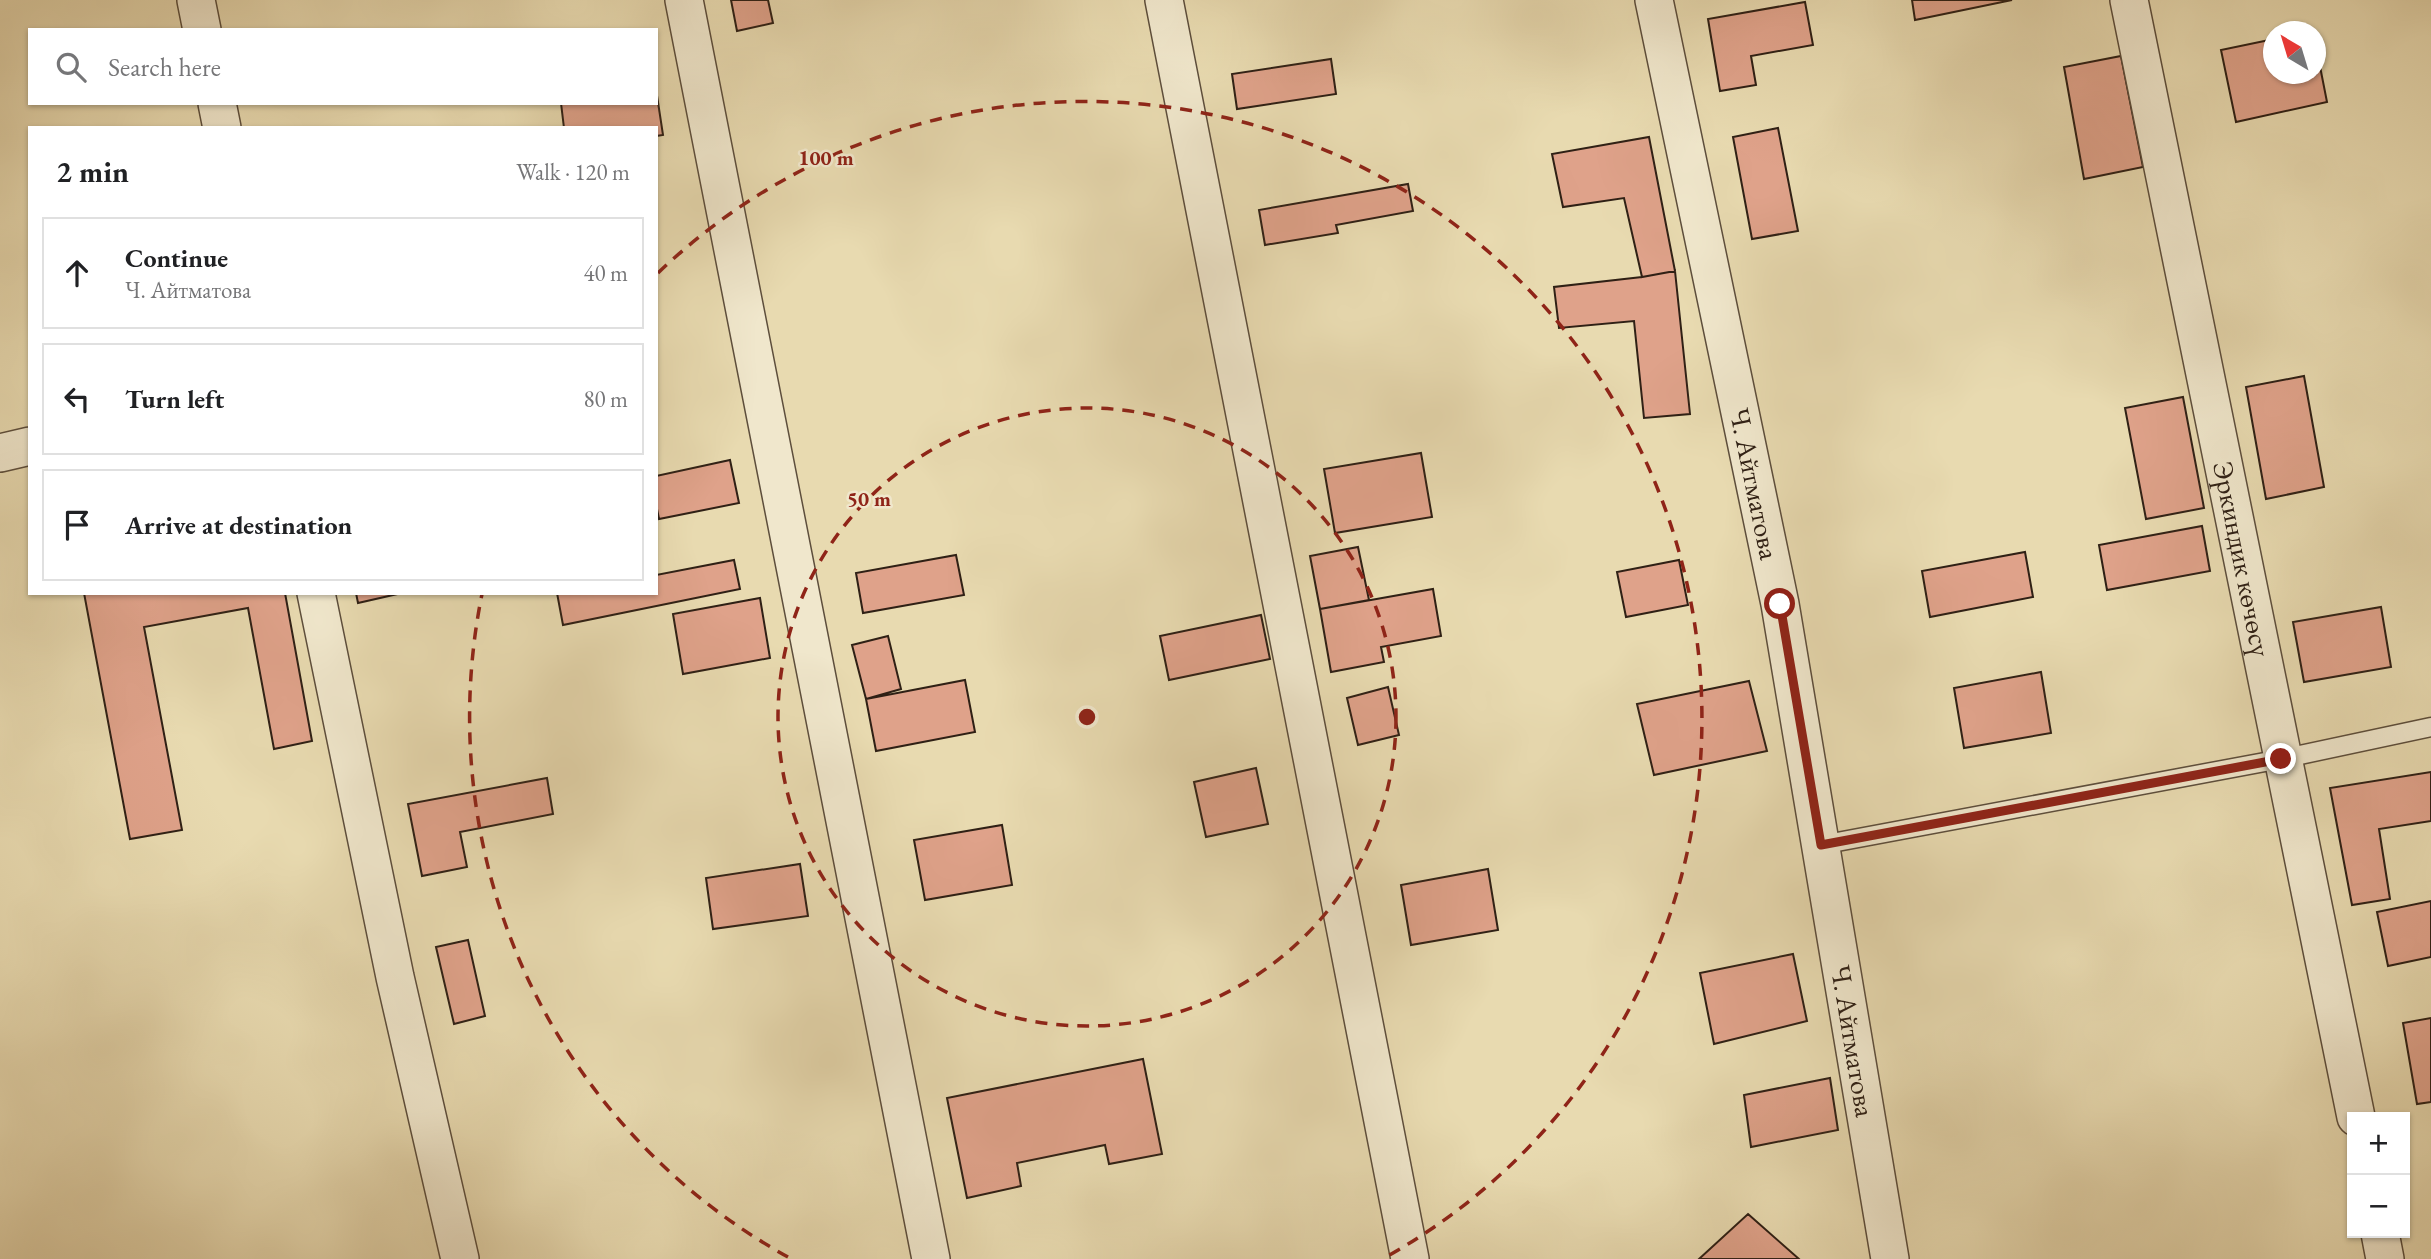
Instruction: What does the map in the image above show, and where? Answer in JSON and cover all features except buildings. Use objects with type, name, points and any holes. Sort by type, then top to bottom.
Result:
[{"type":"street","points":[[196,0],[202,28]]},
{"type":"street","points":[[684,0],[931,1259]]},
{"type":"street","points":[[1164,0],[1410,1259]]},
{"type":"street","name":"Ч. Айтматова","points":[[1654,0],[1780,604],[1890,1259]]},
{"type":"street","name":"Эркиндик көчөсү","points":[[2129,0],[2281,759],[2355,1112]]},
{"type":"street","points":[[217,105],[222,126]]},
{"type":"street","points":[[0,453],[28,446]]},
{"type":"street","points":[[316,595],[396,977],[460,1259]]},
{"type":"street","points":[[2380,1238],[2385,1259]]},
{"type":"lane","points":[[1821,845],[2281,759],[2431,727]]},
{"type":"route","points":[[1780,604],[1821,845],[2281,759]]}]
